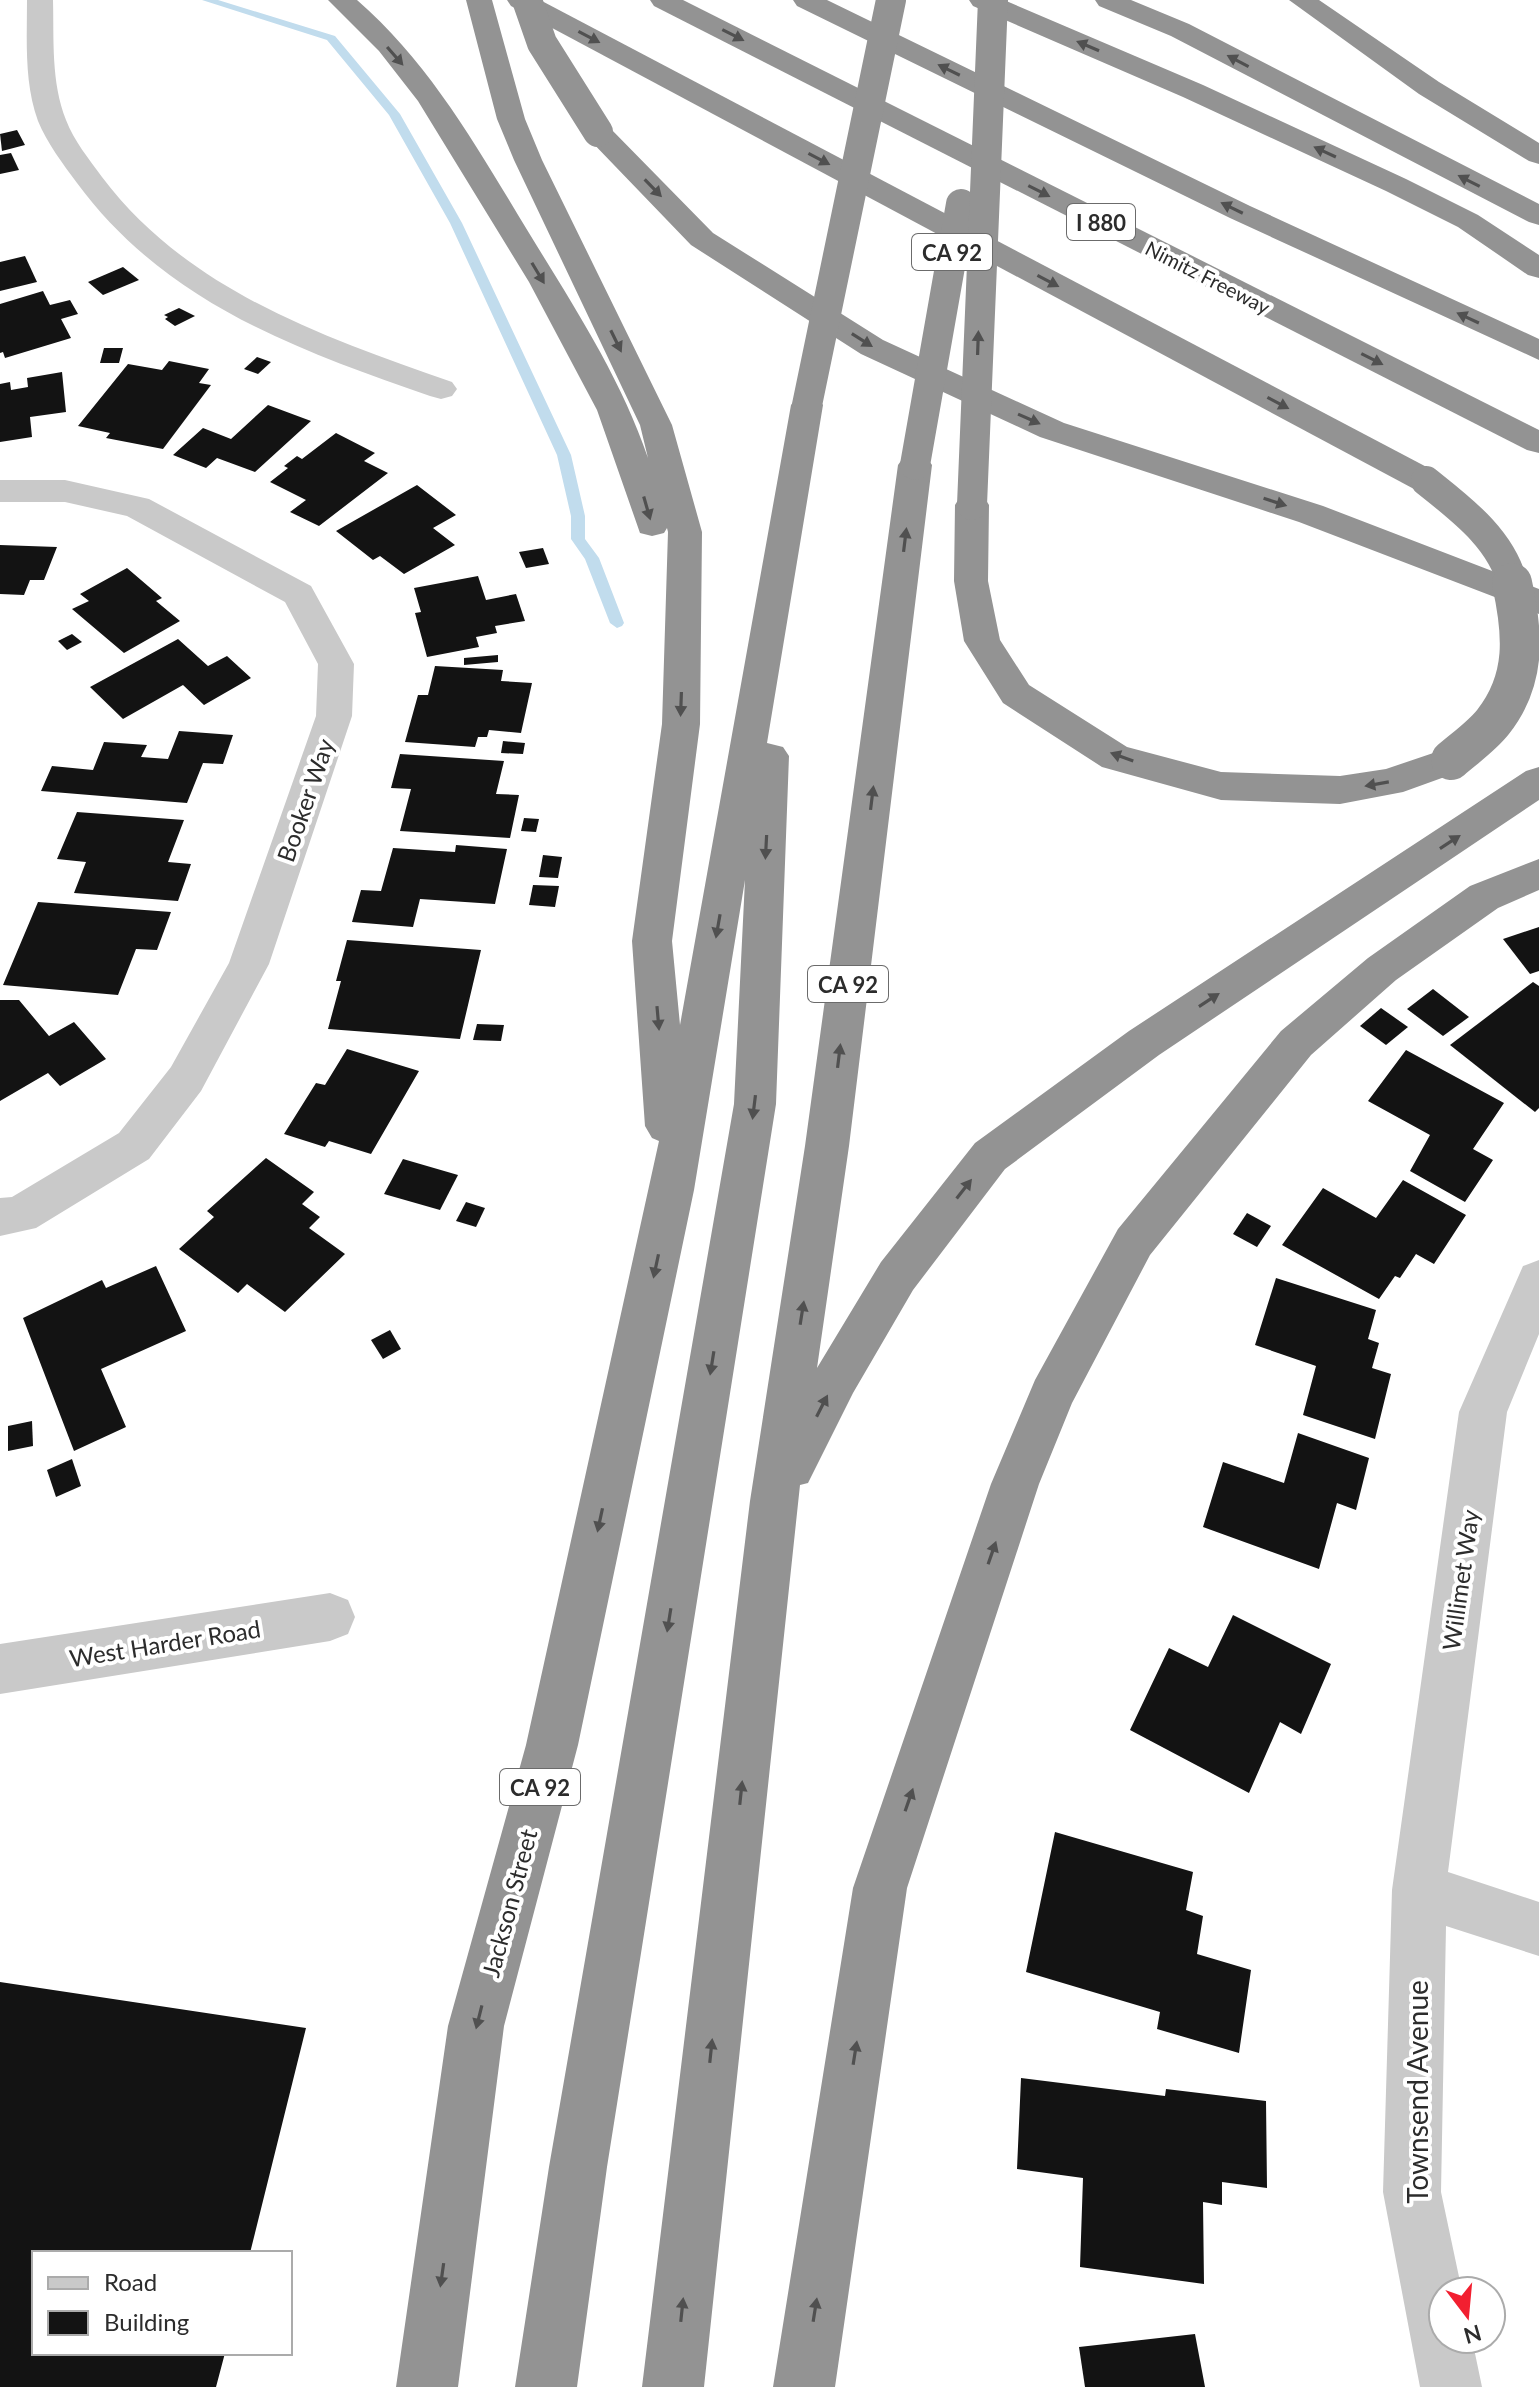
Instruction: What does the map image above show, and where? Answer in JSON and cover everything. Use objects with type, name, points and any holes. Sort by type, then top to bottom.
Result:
[{"type":"highway","points":[[341,0],[396,56],[451,128],[552,295],[617,422],[636,470],[684,627]]},
{"type":"highway","points":[[479,0],[511,119],[656,425],[685,532],[681,724],[652,941],[672,1190]]},
{"type":"highway","points":[[520,0],[1426,481],[1476,521],[1509,569],[1522,628],[1516,683],[1493,722],[1451,760],[1390,782],[1340,790],[1221,786],[1115,757],[1016,694],[982,641],[971,581],[972,505],[990,38]]},
{"type":"highway","points":[[527,0],[542,43],[598,132],[702,239],[872,347],[1052,430],[1311,514],[1539,602]]},
{"type":"highway","name":"Nimitz Freeway","points":[[663,0],[1539,443]]},
{"type":"highway","name":"I 880","points":[[721,0],[1102,191]]},
{"type":"highway","points":[[806,0],[1240,212],[1539,351]]},
{"type":"highway","name":"CA 92","points":[[672,1190],[807,405],[891,0]]},
{"type":"highway","points":[[982,0],[1193,91],[1468,221],[1539,269]]},
{"type":"highway","name":"CA 92","points":[[673,2387],[774,1501],[829,1131],[915,465],[990,38],[993,0]]},
{"type":"highway","points":[[1108,0],[1180,30],[1336,114],[1539,216]]},
{"type":"highway","points":[[1302,0],[1429,88],[1539,155]]},
{"type":"highway","points":[[546,2387],[578,2167],[755,1104],[778,573]]},
{"type":"highway","points":[[774,1501],[836,1378],[897,1276],[990,1156],[1144,1043],[1539,781]]},
{"type":"highway","points":[[804,2387],[880,1888],[1015,1484],[1052,1395],[1134,1242],[1296,1043],[1382,969],[1484,897],[1539,874]]},
{"type":"highway","name":"Jackson Street","points":[[427,2387],[476,2026],[552,1745],[672,1190]]},
{"type":"street","points":[[40,0],[42,77],[53,121],[99,198],[118,217],[179,271],[255,318],[353,359],[441,389]]},
{"type":"street","name":"Booker Way","points":[[0,491],[65,491],[137,507],[299,594],[336,664],[334,716],[249,964],[186,1079],[134,1146],[20,1215],[0,1217]]},
{"type":"street","name":"Willimet Way","points":[[1419,1890],[1483,1412],[1539,1280]]},
{"type":"street","name":"West Harder Road","points":[[0,1669],[330,1617]]},
{"type":"street","points":[[1419,1890],[1539,1929]]},
{"type":"street","name":"Townsend Avenue","points":[[1419,1890],[1412,2192],[1451,2387]]},
{"type":"building","points":[[17,130],[25,145],[2,151],[0,134]]},
{"type":"building","points":[[11,153],[19,170],[0,174],[0,155]]},
{"type":"building","points":[[25,256],[37,282],[0,291],[0,262]]},
{"type":"building","points":[[123,267],[139,280],[103,295],[88,282]]},
{"type":"building","points":[[43,291],[50,305],[70,300],[78,314],[61,319],[71,338],[5,358],[3,352],[0,353],[0,304]]},
{"type":"building","points":[[179,308],[195,316],[175,326],[164,315]]},
{"type":"building","points":[[104,348],[123,348],[119,363],[100,363]]},
{"type":"building","points":[[257,357],[271,362],[258,374],[244,369]]},
{"type":"building","points":[[169,361],[209,369],[199,383],[211,385],[163,449],[106,438],[110,433],[78,426],[128,364],[162,370]]},
{"type":"building","points":[[62,372],[66,412],[30,417],[32,437],[0,442],[0,384],[10,382],[11,390],[28,387],[27,378]]},
{"type":"building","points":[[268,405],[311,421],[255,472],[217,458],[206,468],[173,455],[203,428],[231,439]]},
{"type":"building","points":[[336,433],[375,453],[364,461],[388,473],[319,526],[290,512],[306,500],[270,482],[288,468],[284,466],[297,456],[302,459]]},
{"type":"building","points":[[417,485],[456,515],[433,528],[455,545],[404,574],[380,556],[373,560],[336,531]]},
{"type":"building","points":[[0,545],[57,547],[44,580],[30,580],[24,595],[0,594]]},
{"type":"building","points":[[543,548],[549,564],[526,568],[519,552]]},
{"type":"building","points":[[127,568],[162,598],[156,601],[180,621],[124,653],[72,609],[89,601],[80,594]]},
{"type":"building","points":[[478,576],[486,600],[516,594],[525,621],[495,626],[497,633],[476,637],[479,647],[427,657],[415,613],[421,612],[414,588]]},
{"type":"building","points":[[72,634],[82,642],[67,650],[58,641]]},
{"type":"building","points":[[178,639],[208,666],[227,656],[251,678],[204,705],[183,685],[123,719],[90,687]]},
{"type":"building","points":[[498,655],[498,662],[464,665],[464,658]]},
{"type":"building","points":[[435,666],[503,670],[501,681],[532,683],[521,733],[489,730],[487,737],[478,737],[475,747],[405,742],[418,695],[428,695]]},
{"type":"building","points":[[179,731],[233,735],[223,764],[203,763],[187,803],[41,791],[52,766],[93,770],[104,742],[147,745],[141,757],[168,759]]},
{"type":"building","points":[[503,741],[525,743],[523,754],[501,753]]},
{"type":"building","points":[[400,754],[504,761],[496,794],[519,795],[510,838],[400,831],[411,789],[391,788]]},
{"type":"building","points":[[77,812],[184,820],[168,862],[191,864],[178,901],[74,893],[86,862],[57,859]]},
{"type":"building","points":[[524,818],[539,819],[536,832],[521,831]]},
{"type":"building","points":[[456,845],[507,849],[495,904],[420,899],[413,927],[352,922],[361,890],[381,891],[393,848],[455,852]]},
{"type":"building","points":[[543,855],[562,857],[558,878],[539,877]]},
{"type":"building","points":[[533,885],[559,886],[555,907],[529,905]]},
{"type":"building","points":[[38,902],[171,912],[157,950],[136,949],[118,995],[3,985]]},
{"type":"building","points":[[1539,927],[1539,971],[1530,974],[1503,939]]},
{"type":"building","points":[[347,940],[481,950],[460,1039],[328,1029],[341,981],[336,981]]},
{"type":"building","points":[[1533,982],[1539,986],[1539,1108],[1535,1112],[1450,1045]]},
{"type":"building","points":[[1433,989],[1469,1017],[1443,1036],[1407,1009]]},
{"type":"building","points":[[0,1000],[19,1000],[49,1036],[74,1022],[106,1059],[60,1086],[48,1073],[0,1101]]},
{"type":"building","points":[[1381,1008],[1408,1027],[1386,1045],[1360,1026]]},
{"type":"building","points":[[477,1024],[504,1025],[501,1041],[473,1040]]},
{"type":"building","points":[[347,1049],[419,1071],[371,1154],[329,1141],[325,1147],[284,1134],[316,1083],[325,1085]]},
{"type":"building","points":[[1406,1050],[1504,1103],[1473,1149],[1493,1160],[1465,1202],[1410,1171],[1430,1135],[1368,1101]]},
{"type":"building","points":[[266,1158],[314,1192],[302,1204],[320,1217],[309,1228],[345,1254],[285,1312],[247,1284],[238,1293],[179,1249],[214,1217],[207,1211]]},
{"type":"building","points":[[403,1159],[458,1175],[440,1210],[384,1194]]},
{"type":"building","points":[[1403,1180],[1466,1215],[1434,1264],[1416,1254],[1400,1278],[1395,1276],[1379,1299],[1282,1245],[1323,1188],[1376,1218]]},
{"type":"building","points":[[466,1202],[485,1208],[476,1227],[456,1221]]},
{"type":"building","points":[[1247,1213],[1271,1226],[1257,1247],[1233,1234]]},
{"type":"building","points":[[156,1266],[186,1331],[101,1369],[126,1427],[74,1451],[23,1318],[102,1280],[106,1288]]},
{"type":"building","points":[[1276,1278],[1376,1310],[1368,1339],[1379,1343],[1372,1368],[1391,1374],[1375,1439],[1303,1415],[1316,1366],[1255,1345]]},
{"type":"building","points":[[390,1330],[401,1349],[383,1359],[371,1340]]},
{"type":"building","points":[[32,1421],[33,1446],[8,1451],[8,1426]]},
{"type":"building","points":[[1298,1433],[1369,1458],[1356,1510],[1337,1503],[1319,1569],[1203,1527],[1223,1462],[1284,1483]]},
{"type":"building","points":[[72,1459],[81,1486],[56,1497],[47,1470]]},
{"type":"building","points":[[1233,1615],[1331,1664],[1301,1734],[1280,1722],[1249,1793],[1130,1730],[1169,1648],[1208,1667]]},
{"type":"building","points":[[1055,1832],[1193,1872],[1186,1910],[1203,1916],[1197,1954],[1251,1970],[1239,2053],[1157,2029],[1160,2012],[1026,1972]]},
{"type":"building","points":[[0,1982],[306,2028],[250,2251],[32,2251],[32,2355],[224,2355],[216,2387],[0,2387]]},
{"type":"building","points":[[1021,2078],[1165,2096],[1166,2089],[1266,2101],[1267,2188],[1222,2182],[1222,2205],[1203,2202],[1204,2284],[1080,2267],[1083,2178],[1017,2169]]},
{"type":"building","points":[[1195,2334],[1205,2387],[1085,2387],[1079,2347]]},
{"type":"waterway","points":[[207,0],[331,38],[394,114],[456,223],[564,455],[578,516],[578,539],[592,558],[617,623]]}]
